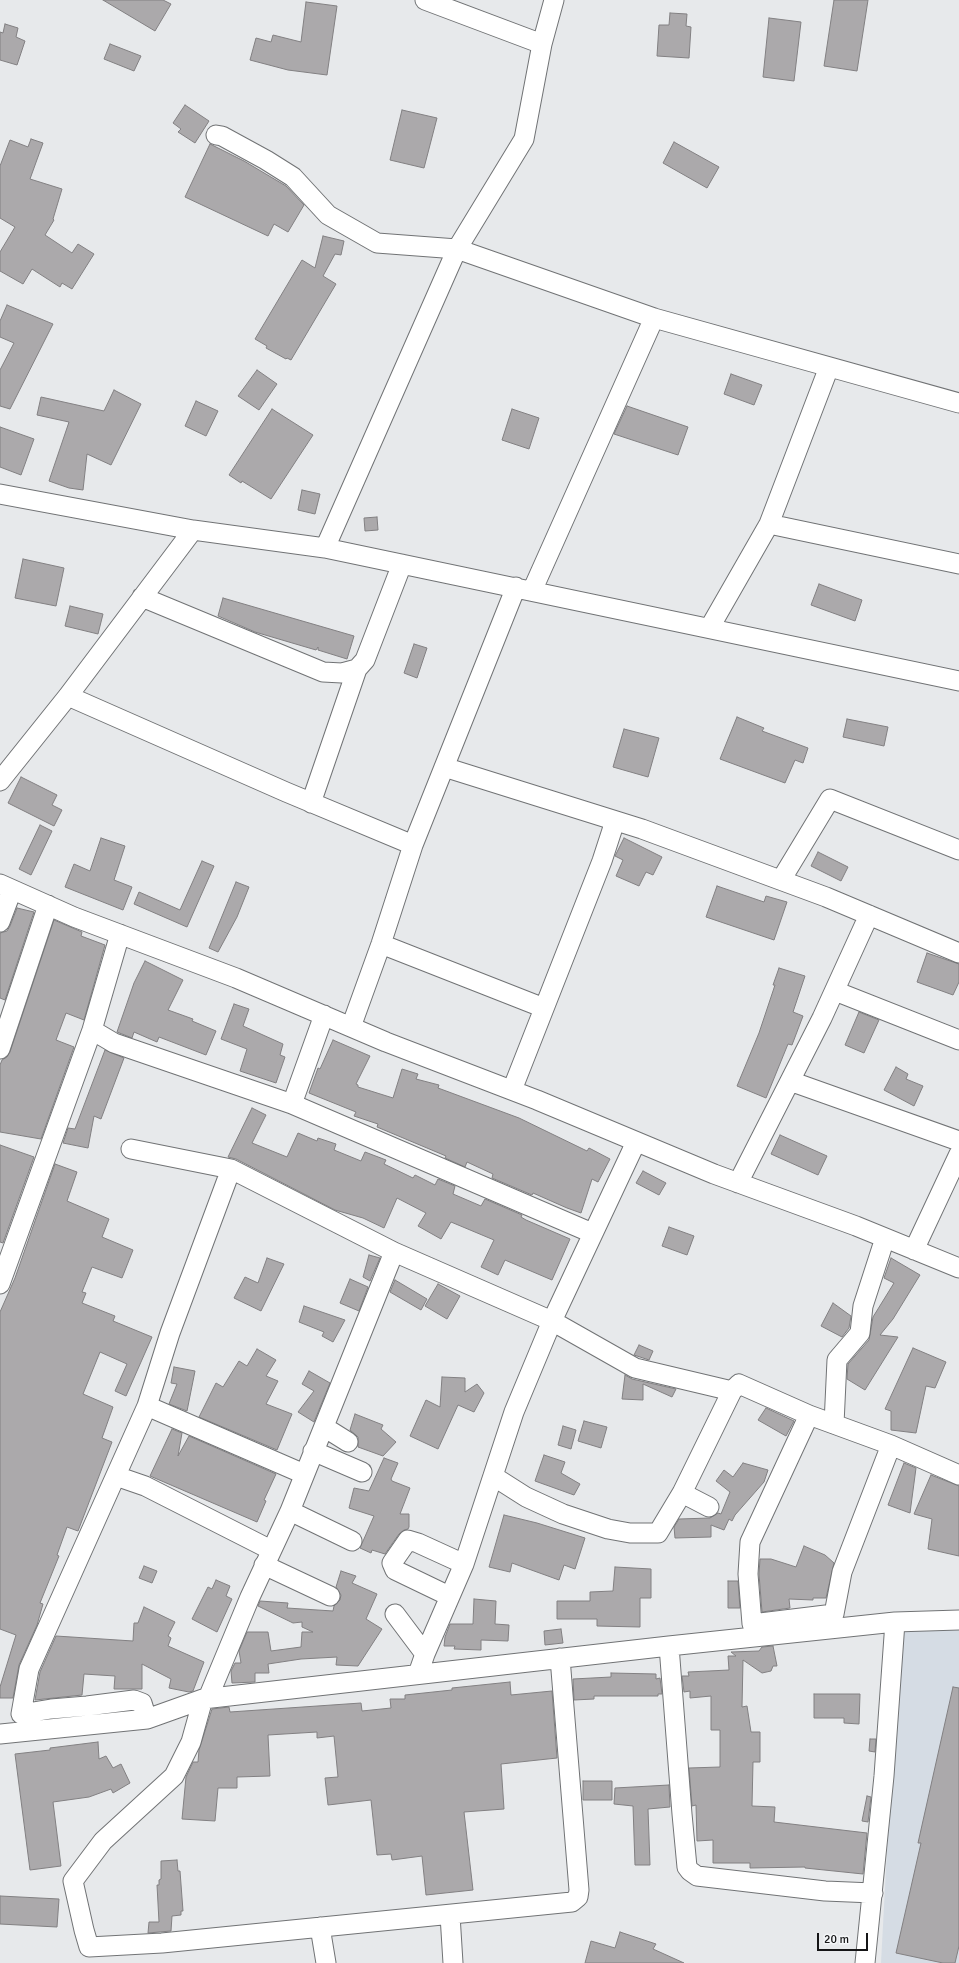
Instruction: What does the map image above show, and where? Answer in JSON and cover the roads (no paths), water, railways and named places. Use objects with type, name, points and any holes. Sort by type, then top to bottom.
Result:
[{"type":"street","points":[[425,0],[542,44]]},
{"type":"street","points":[[325,548],[457,249],[524,139],[542,44],[554,0]]},
{"type":"street","points":[[216,135],[222,136],[266,160],[293,177],[328,215],[377,242],[457,249],[654,318],[959,402]]},
{"type":"street","points":[[351,1027],[381,944],[413,845],[444,767],[524,589],[654,318]]},
{"type":"street","points":[[710,627],[769,524],[829,367]]},
{"type":"street","points":[[0,494],[193,530],[325,548],[710,627],[959,681]]},
{"type":"street","points":[[769,524],[959,564]]},
{"type":"street","points":[[0,781],[68,696],[193,530]]},
{"type":"street","points":[[311,803],[357,669],[365,660],[402,564]]},
{"type":"street","points":[[142,597],[323,672],[342,673],[357,669]]},
{"type":"street","points":[[68,696],[311,803],[413,845]]},
{"type":"street","points":[[444,767],[615,820],[781,880],[870,915],[959,953]]},
{"type":"street","points":[[781,880],[830,799],[959,850]]},
{"type":"street","points":[[512,1090],[602,861],[615,820]]},
{"type":"street","points":[[0,922],[6,887],[120,934],[236,978],[324,1016],[512,1090],[738,1183],[885,1238],[959,1268]]},
{"type":"street","points":[[0,1048],[48,905]]},
{"type":"street","points":[[738,1183],[835,991],[870,915]]},
{"type":"street","points":[[0,1284],[92,1030],[120,934]]},
{"type":"street","points":[[381,944],[544,1008]]},
{"type":"street","points":[[835,991],[959,1040]]},
{"type":"street","points":[[292,1104],[324,1016]]},
{"type":"street","points":[[92,1030],[114,1043],[292,1104],[592,1233]]},
{"type":"street","points":[[790,1081],[959,1141]]},
{"type":"street","points":[[418,1674],[449,1596],[464,1564],[514,1412],[552,1321],[636,1142]]},
{"type":"street","points":[[131,1149],[231,1169],[394,1252],[552,1321],[635,1368],[732,1392]]},
{"type":"street","points":[[914,1250],[959,1154]]},
{"type":"street","points":[[147,1719],[142,1703],[134,1700],[51,1709],[21,1714],[29,1669],[147,1406],[170,1334],[231,1169]]},
{"type":"street","points":[[834,1424],[837,1360],[860,1333],[863,1306],[885,1238]]},
{"type":"street","points":[[394,1252],[290,1511],[267,1557],[206,1698],[191,1742],[174,1776],[102,1841],[72,1881],[89,1947],[162,1943],[572,1902],[578,1897],[579,1890],[560,1658]]},
{"type":"street","points":[[493,1476],[526,1497],[563,1514],[608,1529],[630,1533],[658,1533],[682,1493],[732,1392],[739,1384],[809,1415],[891,1445],[959,1474]]},
{"type":"street","points":[[147,1406],[304,1474]]},
{"type":"street","points":[[809,1415],[750,1542],[748,1574],[752,1624],[834,1614],[842,1572],[891,1445]]},
{"type":"street","points":[[324,1427],[348,1442]]},
{"type":"street","points":[[313,1451],[362,1472]]},
{"type":"street","points":[[116,1476],[144,1486],[267,1557],[330,1596]]},
{"type":"street","points":[[682,1493],[709,1507]]},
{"type":"street","points":[[290,1511],[352,1541]]},
{"type":"street","points":[[449,1596],[395,1570],[392,1563],[408,1540],[464,1564]]},
{"type":"street","points":[[395,1614],[425,1654]]},
{"type":"street","points":[[0,1734],[147,1719],[206,1698],[896,1622],[959,1620]]},
{"type":"street","points":[[865,1963],[873,1893],[896,1622]]},
{"type":"street","points":[[669,1646],[687,1867],[690,1871],[697,1876],[788,1885],[825,1891],[873,1893]]},
{"type":"street","points":[[450,1914],[453,1963]]},
{"type":"street","points":[[320,1927],[326,1963]]}]
